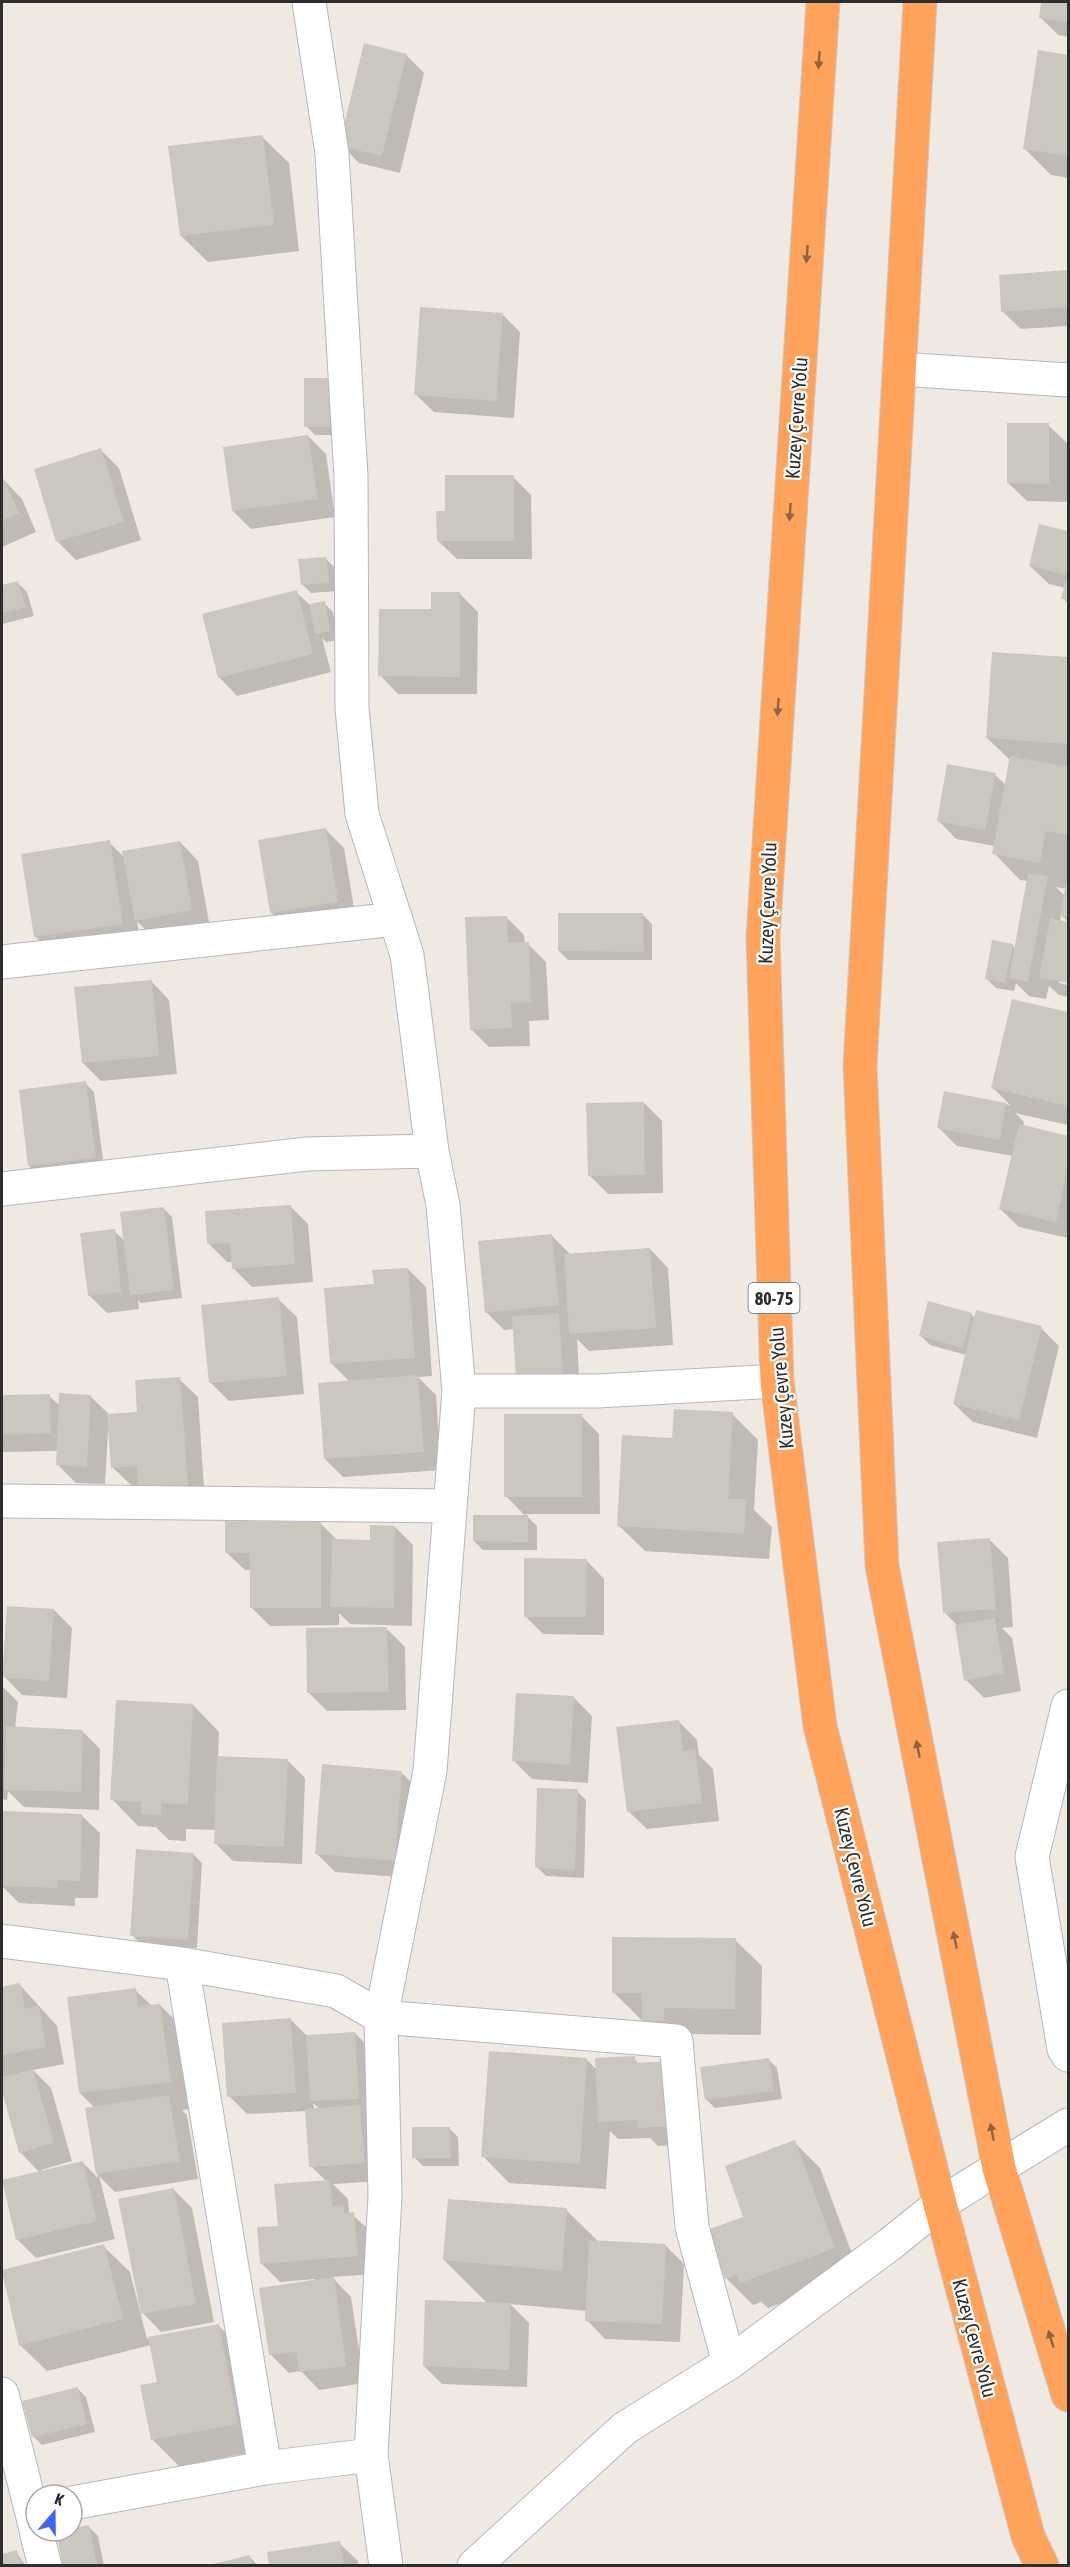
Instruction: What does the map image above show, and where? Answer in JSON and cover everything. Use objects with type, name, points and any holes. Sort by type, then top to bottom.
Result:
[{"type":"highway","name":"Kuzey Çevre Yolu","points":[[823,2],[763,937],[777,1382],[820,1726],[940,2204],[1028,2536],[1042,2565]]},
{"type":"highway","points":[[920,2],[860,1065],[882,1566],[999,2168],[1068,2395]]},
{"type":"street","points":[[309,2],[332,153],[351,476],[353,719],[362,814],[407,955],[432,1151],[443,1204],[459,1391],[448,1506],[446,1573],[430,1771],[381,2017],[385,2196],[371,2455],[387,2565]]},
{"type":"street","points":[[899,369],[1068,380]]},
{"type":"street","points":[[2,962],[396,919]]},
{"type":"street","points":[[2,1189],[307,1154],[432,1151]]},
{"type":"street","points":[[459,1391],[597,1391],[777,1382]]},
{"type":"street","points":[[2,1501],[448,1506]]},
{"type":"street","points":[[1068,1706],[1032,1857],[1064,2049],[1068,2055]]},
{"type":"street","points":[[2,1941],[183,1964],[336,1991],[381,2017],[676,2041],[692,2227],[729,2363]]},
{"type":"street","points":[[183,1964],[266,2468]]},
{"type":"street","points":[[474,2565],[625,2428],[729,2363],[889,2245],[940,2204],[1068,2125]]},
{"type":"street","points":[[2,2394],[12,2468],[24,2495]]},
{"type":"street","points":[[84,2501],[266,2468],[371,2455]]},
{"type":"street","points":[[40,2543],[45,2565]]},
{"type":"building","points":[[1041,2],[1068,2],[1068,22],[1039,18]]},
{"type":"building","points":[[364,43],[407,54],[382,156],[339,146]]},
{"type":"building","points":[[1038,50],[1068,55],[1068,156],[1023,149]]},
{"type":"building","points":[[263,135],[274,225],[180,236],[168,146]]},
{"type":"building","points":[[1068,270],[1068,307],[1001,312],[999,275]]},
{"type":"building","points":[[420,307],[503,313],[496,401],[414,395]]},
{"type":"building","points":[[304,378],[335,378],[336,427],[304,427]]},
{"type":"building","points":[[1007,423],[1049,423],[1049,484],[1007,483]]},
{"type":"building","points":[[308,435],[318,499],[232,511],[223,447]]},
{"type":"building","points":[[101,448],[124,522],[56,542],[34,469]]},
{"type":"building","points":[[445,475],[514,475],[514,541],[437,541],[436,511],[445,511]]},
{"type":"building","points":[[4,479],[19,513],[2,521],[2,480]]},
{"type":"building","points":[[1039,524],[1068,531],[1068,600],[1061,599],[1067,575],[1029,566]]},
{"type":"building","points":[[326,557],[329,583],[301,585],[298,559]]},
{"type":"building","points":[[18,581],[26,607],[2,613],[2,585]]},
{"type":"building","points":[[297,590],[313,654],[218,678],[202,614]]},
{"type":"building","points":[[431,592],[460,592],[460,677],[378,676],[379,609],[431,609]]},
{"type":"building","points":[[325,601],[330,631],[315,634],[309,604]]},
{"type":"building","points":[[992,652],[1068,657],[1068,744],[986,738]]},
{"type":"building","points":[[1010,756],[1068,767],[1068,835],[1046,831],[1040,863],[992,854]]},
{"type":"building","points":[[947,764],[996,773],[985,830],[937,821]]},
{"type":"building","points":[[326,828],[338,902],[270,913],[258,840]]},
{"type":"building","points":[[110,840],[123,924],[34,937],[21,854]]},
{"type":"building","points":[[180,841],[192,910],[135,921],[122,851]]},
{"type":"building","points":[[1028,873],[1048,876],[1028,982],[1009,978]]},
{"type":"building","points":[[1066,882],[1068,883],[1068,918],[1060,916]]},
{"type":"building","points":[[558,913],[643,913],[644,952],[558,951]]},
{"type":"building","points":[[507,916],[508,943],[529,942],[531,1002],[511,1003],[512,1028],[470,1030],[465,917]]},
{"type":"building","points":[[1050,918],[1068,922],[1068,983],[1039,978]]},
{"type":"building","points":[[992,940],[1013,944],[1005,983],[985,979]]},
{"type":"building","points":[[152,980],[159,1056],[82,1063],[74,987]]},
{"type":"building","points":[[1012,999],[1068,1012],[1068,1106],[991,1088]]},
{"type":"building","points":[[86,1081],[96,1158],[28,1166],[19,1090]]},
{"type":"building","points":[[944,1091],[1006,1103],[1000,1140],[937,1128]]},
{"type":"building","points":[[644,1102],[645,1175],[588,1176],[586,1103]]},
{"type":"building","points":[[1019,1124],[1068,1136],[1068,1166],[1056,1222],[999,1209]]},
{"type":"building","points":[[291,1205],[295,1264],[232,1269],[230,1243],[207,1244],[205,1211]]},
{"type":"building","points":[[164,1207],[174,1290],[130,1295],[120,1212]]},
{"type":"building","points":[[115,1229],[121,1292],[88,1296],[80,1233]]},
{"type":"building","points":[[552,1234],[559,1305],[485,1313],[478,1241]]},
{"type":"building","points":[[650,1248],[656,1328],[569,1334],[564,1254]]},
{"type":"building","points":[[408,1268],[415,1358],[330,1364],[324,1288],[374,1284],[372,1270]]},
{"type":"building","points":[[279,1297],[287,1376],[209,1383],[201,1305]]},
{"type":"building","points":[[928,1301],[972,1313],[963,1348],[919,1336]]},
{"type":"building","points":[[976,1310],[1042,1326],[1019,1420],[953,1404]]},
{"type":"building","points":[[559,1314],[563,1375],[516,1378],[512,1316]]},
{"type":"building","points":[[418,1375],[424,1452],[324,1459],[318,1383]]},
{"type":"building","points":[[180,1377],[188,1485],[138,1489],[137,1466],[111,1468],[107,1414],[137,1412],[135,1380]]},
{"type":"building","points":[[59,1393],[91,1395],[87,1467],[56,1465]]},
{"type":"building","points":[[50,1394],[51,1433],[2,1435],[2,1395]]},
{"type":"building","points":[[674,1409],[733,1412],[728,1499],[746,1499],[744,1534],[617,1526],[622,1435],[672,1438]]},
{"type":"building","points":[[504,1414],[582,1414],[582,1497],[504,1497]]},
{"type":"building","points":[[473,1515],[528,1515],[528,1542],[473,1541]]},
{"type":"building","points":[[225,1521],[321,1522],[321,1608],[250,1608],[250,1553],[225,1553]]},
{"type":"building","points":[[370,1525],[395,1526],[394,1608],[330,1607],[332,1539],[370,1540]]},
{"type":"building","points":[[990,1538],[996,1609],[943,1613],[937,1542]]},
{"type":"building","points":[[524,1558],[587,1559],[586,1617],[524,1617]]},
{"type":"building","points":[[7,1606],[54,1609],[49,1681],[2,1677]]},
{"type":"building","points":[[995,1618],[1004,1673],[964,1681],[955,1625]]},
{"type":"building","points":[[387,1627],[389,1692],[307,1693],[306,1628]]},
{"type":"building","points":[[516,1693],[574,1696],[570,1765],[512,1761]]},
{"type":"building","points":[[116,1700],[193,1704],[188,1805],[161,1803],[161,1815],[141,1814],[141,1802],[110,1800]]},
{"type":"building","points":[[679,1720],[683,1751],[695,1749],[702,1803],[627,1812],[616,1727]]},
{"type":"building","points":[[6,1726],[83,1730],[81,1792],[4,1790]]},
{"type":"building","points":[[217,1756],[288,1759],[284,1847],[214,1844]]},
{"type":"building","points":[[322,1764],[402,1771],[395,1861],[315,1854]]},
{"type":"building","points":[[537,1788],[578,1789],[575,1870],[535,1868]]},
{"type":"building","points":[[2,1811],[82,1814],[80,1881],[57,1880],[57,1888],[2,1886]]},
{"type":"building","points":[[136,1849],[194,1853],[188,1940],[130,1936]]},
{"type":"building","points":[[612,1937],[736,1938],[735,2009],[664,2008],[664,2021],[642,2021],[642,1993],[612,1993]]},
{"type":"building","points":[[20,1983],[25,2009],[39,2006],[46,2047],[2,2055],[2,1987]]},
{"type":"building","points":[[136,1988],[138,2006],[160,2004],[171,2082],[79,2093],[67,1997]]},
{"type":"building","points":[[291,2018],[296,2093],[227,2097],[222,2023]]},
{"type":"building","points":[[355,2032],[359,2099],[310,2101],[306,2035]]},
{"type":"building","points":[[489,2051],[587,2058],[580,2164],[481,2157]]},
{"type":"building","points":[[635,2056],[635,2063],[670,2061],[674,2126],[638,2128],[637,2120],[598,2122],[595,2058]]},
{"type":"building","points":[[769,2058],[774,2091],[705,2100],[700,2067]]},
{"type":"building","points":[[33,2069],[54,2143],[19,2153],[2,2091],[2,2077]]},
{"type":"building","points":[[169,2095],[180,2161],[96,2174],[85,2108]]},
{"type":"building","points":[[360,2105],[365,2163],[309,2167],[305,2109]]},
{"type":"building","points":[[412,2127],[450,2127],[451,2158],[412,2158]]},
{"type":"building","points":[[795,2140],[835,2248],[740,2283],[737,2275],[725,2279],[707,2230],[743,2217],[725,2166]]},
{"type":"building","points":[[83,2161],[97,2221],[16,2240],[2,2180]]},
{"type":"building","points":[[330,2180],[332,2206],[344,2205],[344,2213],[354,2212],[358,2256],[260,2264],[257,2227],[278,2226],[274,2184]]},
{"type":"building","points":[[174,2188],[196,2304],[141,2314],[118,2199]]},
{"type":"building","points":[[448,2199],[567,2208],[562,2271],[443,2260]]},
{"type":"building","points":[[589,2240],[666,2244],[662,2324],[585,2321]]},
{"type":"building","points":[[104,2244],[123,2319],[19,2346],[2,2270]]},
{"type":"building","points":[[334,2277],[346,2366],[299,2372],[296,2352],[269,2355],[259,2288]]},
{"type":"building","points":[[425,2300],[511,2303],[509,2370],[423,2366]]},
{"type":"building","points":[[219,2324],[238,2424],[151,2440],[140,2385],[157,2382],[148,2337]]},
{"type":"building","points":[[78,2387],[87,2424],[32,2437],[22,2401]]},
{"type":"building","points":[[89,2525],[97,2566],[63,2566],[58,2543],[84,2543],[84,2526]]},
{"type":"building","points":[[340,2541],[344,2566],[269,2566],[267,2552]]},
{"type":"building","points":[[17,2550],[21,2566],[2,2566],[2,2554]]},
{"type":"building","points":[[250,2555],[252,2566],[209,2566],[209,2565]]}]
